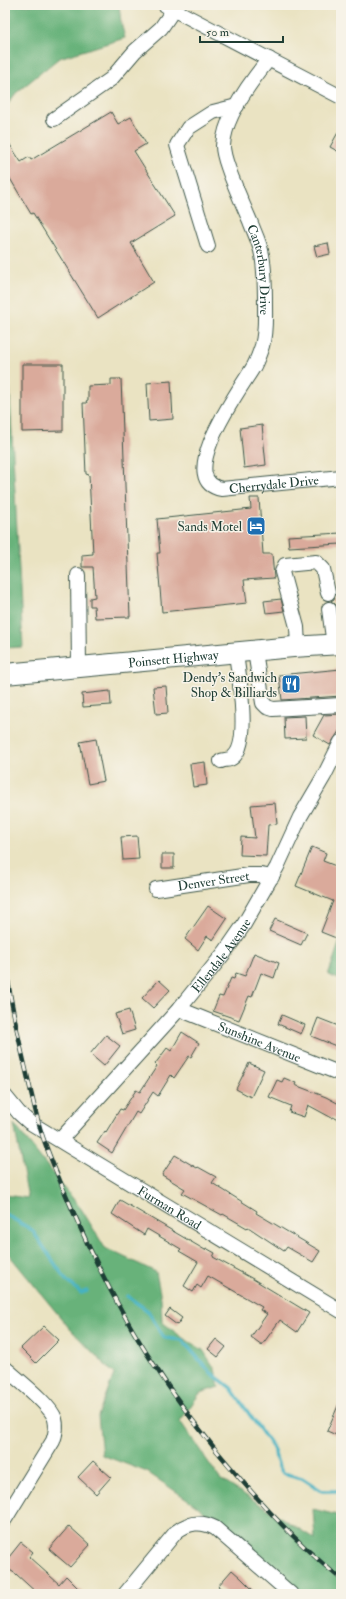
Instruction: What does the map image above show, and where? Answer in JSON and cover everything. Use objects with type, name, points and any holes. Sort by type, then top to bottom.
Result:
[{"type":"highway","name":"Poinsett Highway","points":[[11,674],[337,644]]},
{"type":"street","points":[[54,119],[111,79],[135,51],[161,28],[170,7],[341,97]]},
{"type":"street","name":"Canterbury Drive","points":[[209,483],[205,473],[205,464],[211,441],[221,419],[255,364],[262,347],[265,329],[262,254],[230,173],[224,152],[225,132],[237,106],[256,75],[268,59]]},
{"type":"street","points":[[208,246],[177,145],[188,128],[213,112],[237,106]]},
{"type":"street","name":"Cherrydale Drive","points":[[209,483],[217,489],[222,489],[341,478]]},
{"type":"street","points":[[298,647],[297,627],[282,572],[285,565],[316,562],[323,569],[328,593]]},
{"type":"street","points":[[78,575],[80,668]]},
{"type":"street","points":[[329,609],[337,644]]},
{"type":"street","points":[[245,652],[263,703],[267,707],[273,709],[341,705]]},
{"type":"street","points":[[221,761],[230,759],[236,754],[240,744],[243,724],[245,652]]},
{"type":"street","name":"Ellendale Avenue","points":[[60,1140],[179,1009],[225,952],[243,926],[272,877],[300,817],[324,776],[341,742]]},
{"type":"street","name":"Denver Street","points":[[156,889],[249,875],[272,877]]},
{"type":"street","name":"Sunshine Avenue","points":[[179,1009],[341,1074]]},
{"type":"street","name":"Furman Road","points":[[5,1096],[19,1113],[29,1122],[341,1311]]},
{"type":"street","points":[[5,1368],[52,1412],[55,1418],[56,1428],[53,1441],[5,1519]]},
{"type":"street","points":[[125,1594],[176,1532],[187,1525],[202,1523],[215,1528],[225,1535],[291,1594]]},
{"type":"green space","points":[[5,5],[119,5],[125,38],[59,58],[16,93],[5,108]]},
{"type":"green space","points":[[5,299],[23,647],[5,648]]},
{"type":"green space","points":[[341,938],[341,980],[328,975]]},
{"type":"green space","points":[[14,1124],[82,1210],[105,1248],[156,1272],[161,1298],[162,1322],[183,1338],[203,1350],[215,1369],[219,1387],[200,1393],[180,1421],[220,1479],[315,1539],[313,1509],[341,1516],[341,1594],[298,1594],[196,1505],[147,1472],[102,1455],[98,1416],[114,1374],[70,1329],[5,1250],[5,1195],[28,1198]]},
{"type":"building","points":[[111,112],[118,124],[131,117],[146,144],[134,151],[175,216],[131,243],[154,282],[98,318],[33,213],[31,214],[5,170],[5,137],[21,162],[29,157],[31,160]]},
{"type":"building","points":[[341,127],[341,153],[330,147]]},
{"type":"building","points":[[328,243],[330,254],[317,257],[314,246]]},
{"type":"building","points":[[22,364],[63,364],[63,431],[22,432]]},
{"type":"building","points":[[111,379],[121,379],[130,617],[95,618],[94,606],[90,606],[90,598],[95,597],[93,567],[82,567],[82,555],[93,554],[89,475],[86,474],[83,403],[87,403],[86,401],[88,400],[88,386],[111,385]]},
{"type":"building","points":[[171,381],[173,419],[149,421],[147,383]]},
{"type":"building","points":[[262,425],[266,465],[244,468],[240,428]]},
{"type":"building","points":[[250,498],[259,498],[263,554],[272,554],[274,578],[244,580],[247,603],[162,612],[157,553],[160,553],[157,519],[251,509]]},
{"type":"building","points":[[341,533],[341,544],[289,547],[288,536]]},
{"type":"building","points":[[336,593],[341,593],[341,609],[338,609],[331,601],[334,599]]},
{"type":"building","points":[[281,599],[284,611],[266,613],[264,601]]},
{"type":"building","points":[[341,669],[341,696],[282,700],[279,675]]},
{"type":"building","points":[[166,686],[168,713],[156,714],[153,687]]},
{"type":"building","points":[[110,691],[111,705],[83,707],[82,694]]},
{"type":"building","points":[[341,714],[341,728],[330,745],[313,735],[324,715]]},
{"type":"building","points":[[305,716],[306,738],[285,739],[284,717]]},
{"type":"building","points":[[96,739],[104,781],[88,784],[80,742]]},
{"type":"building","points":[[205,762],[207,785],[193,787],[190,764]]},
{"type":"building","points":[[275,803],[277,824],[268,825],[266,856],[240,855],[241,837],[255,838],[251,805]]},
{"type":"building","points":[[137,836],[139,859],[123,860],[121,837]]},
{"type":"building","points":[[312,847],[326,853],[323,861],[341,868],[341,925],[336,938],[321,932],[333,901],[296,886]]},
{"type":"building","points":[[162,854],[174,854],[174,868],[162,868]]},
{"type":"building","points":[[208,906],[227,919],[213,940],[207,936],[198,950],[185,939]]},
{"type":"building","points":[[275,919],[307,933],[301,945],[269,931]]},
{"type":"building","points":[[254,953],[279,963],[274,978],[261,973],[252,997],[249,996],[239,1020],[213,1011],[219,996],[223,997],[231,978],[234,979],[236,973],[245,976]]},
{"type":"building","points":[[159,980],[170,990],[153,1008],[142,998]]},
{"type":"building","points":[[129,1010],[135,1030],[122,1034],[115,1014]]},
{"type":"building","points":[[282,1015],[305,1025],[301,1034],[278,1024]]},
{"type":"building","points":[[318,1018],[341,1027],[341,1048],[311,1036]]},
{"type":"building","points":[[182,1032],[199,1043],[191,1057],[189,1056],[174,1078],[171,1075],[158,1096],[153,1092],[139,1114],[136,1112],[112,1153],[97,1143],[105,1131],[106,1132],[120,1109],[123,1110],[136,1090],[140,1092],[157,1066],[155,1064],[167,1048],[171,1051]]},
{"type":"building","points":[[106,1035],[120,1046],[104,1066],[90,1054]]},
{"type":"building","points":[[249,1063],[264,1070],[251,1097],[236,1089]]},
{"type":"building","points":[[284,1078],[296,1083],[295,1085],[326,1097],[341,1105],[341,1121],[333,1117],[332,1118],[308,1105],[304,1117],[289,1112],[291,1106],[269,1097],[277,1080],[282,1082]]},
{"type":"building","points":[[175,1155],[216,1177],[212,1183],[257,1211],[256,1213],[320,1251],[313,1262],[287,1247],[284,1251],[248,1227],[247,1228],[182,1193],[185,1189],[162,1175]]},
{"type":"building","points":[[120,1200],[205,1250],[206,1248],[215,1253],[213,1257],[309,1313],[297,1332],[280,1320],[262,1345],[251,1337],[267,1314],[260,1310],[262,1307],[208,1276],[201,1288],[197,1285],[193,1292],[184,1286],[198,1262],[179,1251],[181,1249],[147,1229],[144,1235],[112,1214]]},
{"type":"building","points":[[170,1309],[182,1318],[177,1325],[165,1316]]},
{"type":"building","points":[[44,1326],[59,1340],[36,1363],[21,1348]]},
{"type":"building","points":[[216,1339],[226,1347],[218,1357],[208,1349]]},
{"type":"building","points":[[341,1399],[341,1437],[327,1431]]},
{"type":"building","points":[[93,1461],[111,1477],[96,1494],[78,1477]]},
{"type":"building","points":[[69,1526],[90,1545],[70,1567],[49,1549]]},
{"type":"building","points":[[21,1542],[33,1552],[29,1557],[59,1584],[66,1576],[84,1594],[38,1594],[16,1574],[5,1567],[5,1562]]},
{"type":"building","points":[[232,1570],[257,1594],[227,1594],[218,1586]]},
{"type":"waterway","points":[[5,1214],[32,1230],[66,1280],[81,1293],[87,1291]]},
{"type":"waterway","points":[[127,1296],[148,1311],[165,1338],[182,1340],[210,1372],[231,1388],[273,1448],[279,1467],[283,1473],[302,1478],[322,1491],[341,1491]]},
{"type":"railway","points":[[5,957],[14,1017],[43,1138],[72,1209],[107,1283],[146,1353],[191,1418],[216,1450],[254,1495],[302,1545],[341,1579]]},
{"type":"place","name":"Sands Motel","points":[[256,526]]},
{"type":"place","name":"Dendy's Sandwich Shop & Billiards","points":[[291,684]]}]
